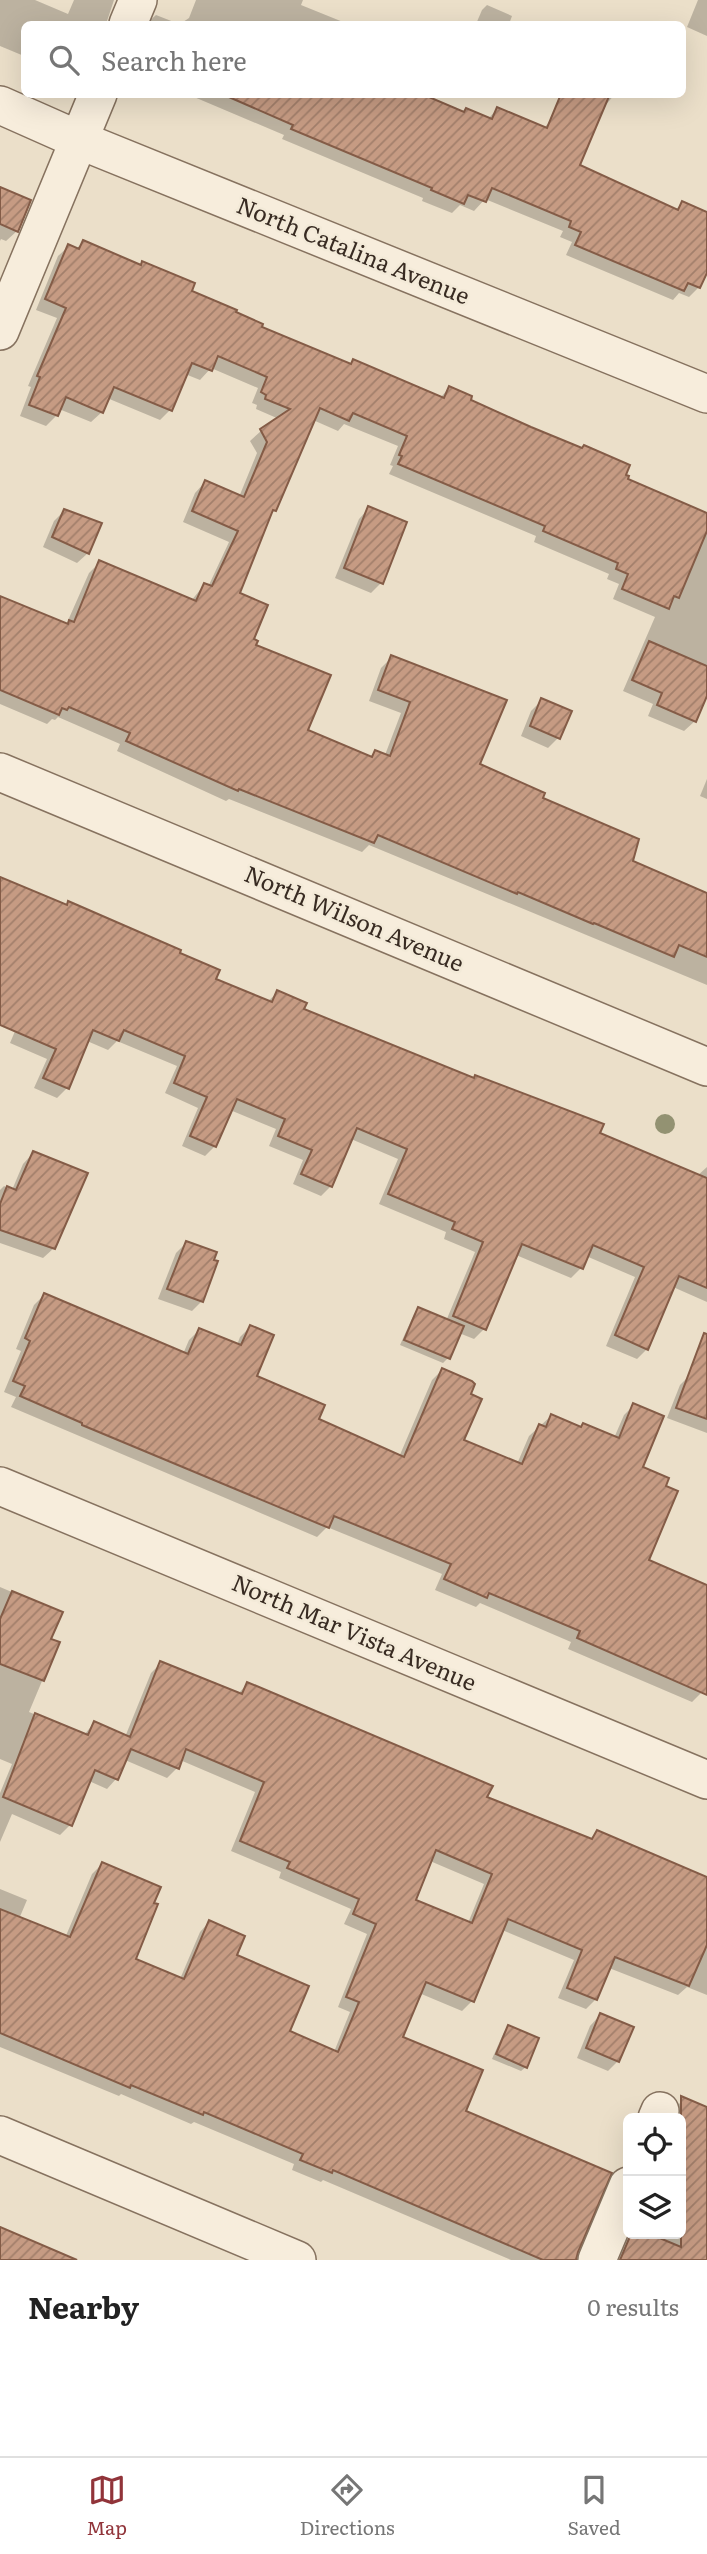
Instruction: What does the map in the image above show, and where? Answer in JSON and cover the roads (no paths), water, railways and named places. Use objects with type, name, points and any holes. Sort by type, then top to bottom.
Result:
[{"type":"street","points":[[129,21],[138,0]]},
{"type":"street","points":[[0,331],[96,98]]},
{"type":"street","name":"North Catalina Avenue","points":[[0,106],[707,394]]},
{"type":"street","name":"North Wilson Avenue","points":[[0,772],[707,1067]]},
{"type":"street","name":"North Mar Vista Avenue","points":[[0,1486],[707,1780]]},
{"type":"street","points":[[0,2135],[297,2260]]},
{"type":"street","points":[[597,2260],[623,2198]]}]
